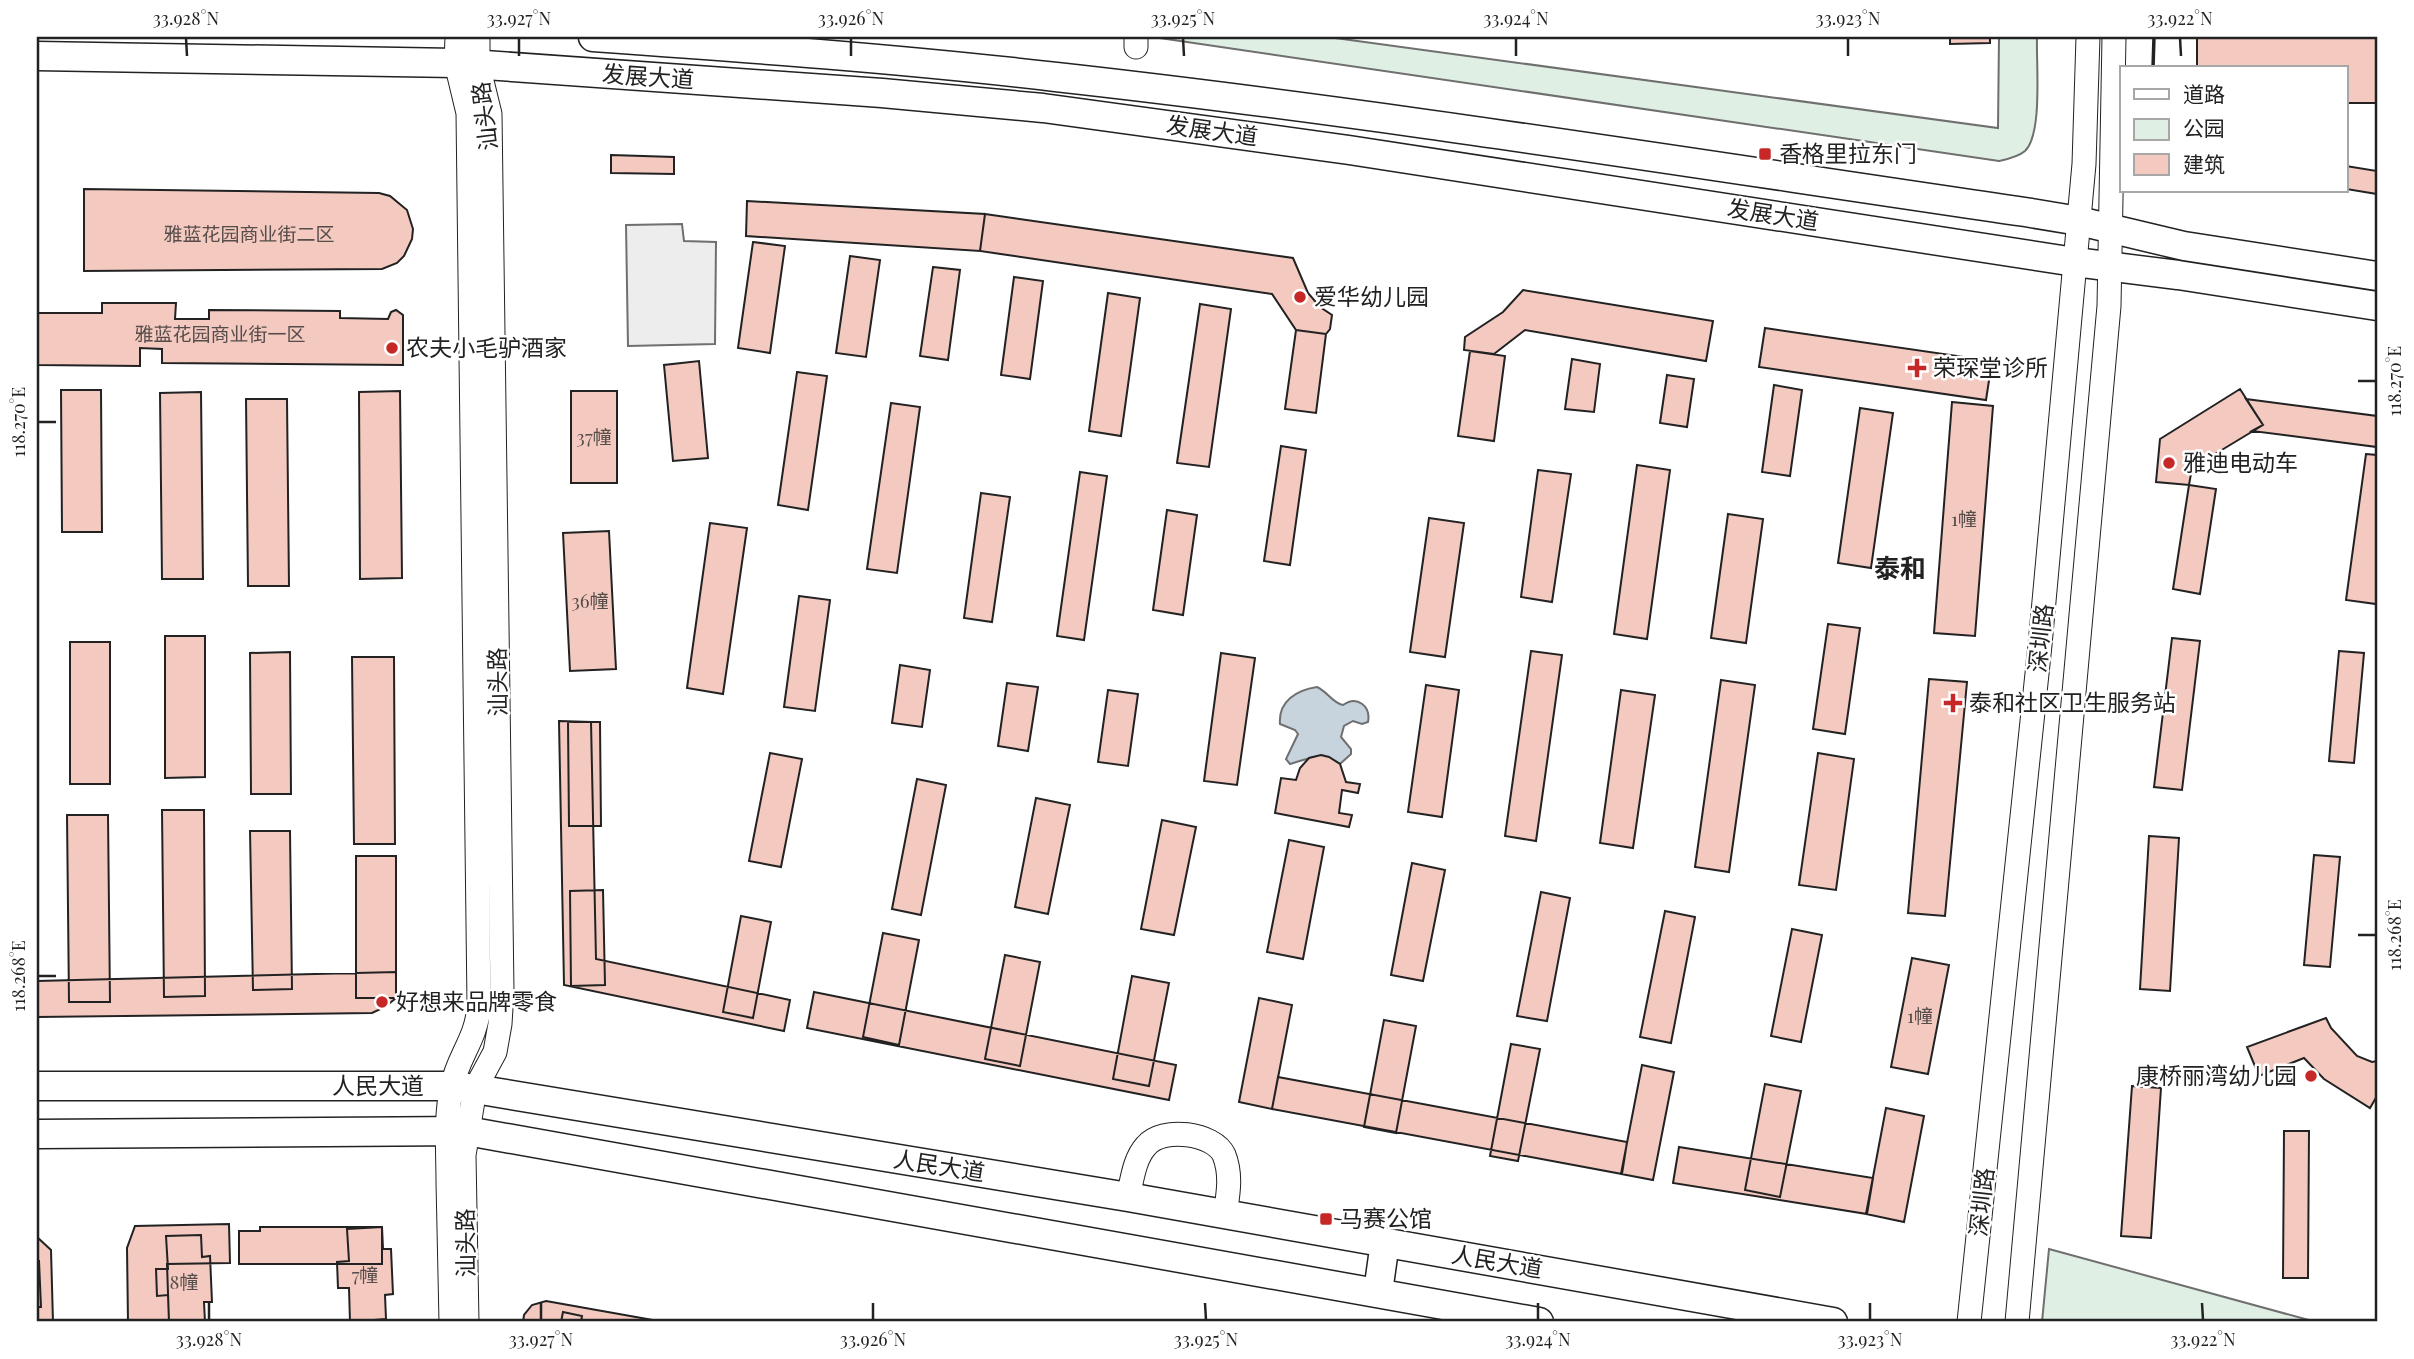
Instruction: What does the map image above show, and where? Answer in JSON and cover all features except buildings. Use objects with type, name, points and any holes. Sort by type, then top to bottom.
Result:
[{"type":"main road","name":"发展大道","points":[[593,37],[881,59],[1057,77],[1353,115],[2079,221],[2184,246],[2377,275]]},
{"type":"main road","name":"发展大道","points":[[37,55],[464,55],[1043,108],[1349,150],[2377,306]]},
{"type":"main road","name":"人民大道","points":[[37,1086],[463,1088],[1128,1197],[1833,1322]]},
{"type":"main road","name":"人民大道","points":[[37,1134],[457,1131],[1539,1322]]},
{"type":"main road","points":[[1378,1292],[1385,1242]]},
{"type":"street","name":"汕头路","points":[[451,1322],[457,1131],[463,1088],[495,1052],[502,991],[490,114],[464,55],[478,37]]},
{"type":"street","name":"深圳路","points":[[1969,1322],[2040,645],[2072,302],[2084,164],[2088,37]]},
{"type":"street","name":"深圳路","points":[[2017,1322],[2109,306],[2114,37]]},
{"type":"street","name":"汕头路","points":[[457,1131],[464,1155],[467,1322]]},
{"type":"street","points":[[1128,1197],[1137,1161],[1146,1145],[1156,1138],[1172,1133],[1189,1135],[1210,1143],[1223,1153],[1230,1178],[1225,1215]]},
{"type":"green space","points":[[1153,37],[1328,37],[1998,128],[1999,37],[2037,37],[2036,114],[2031,142],[2025,151],[1999,161]]},
{"type":"green space","points":[[2049,1249],[2316,1322],[2042,1322]]},
{"type":"shaded area","points":[[682,224],[684,241],[716,242],[715,344],[628,346],[626,225]]},
{"type":"shaded area","points":[[1317,687],[1339,704],[1353,701],[1362,704],[1367,711],[1368,722],[1362,724],[1353,721],[1344,726],[1341,737],[1351,749],[1351,754],[1340,764],[1321,757],[1290,764],[1286,759],[1298,734],[1280,724],[1282,709],[1296,694]]},
{"type":"wall","points":[[2153,66],[2154,37]]},
{"type":"place","name":"香格里拉东门","points":[[1765,154]]},
{"type":"place","name":"爱华幼儿园","points":[[1300,297]]},
{"type":"place","name":"农夫小毛驴酒家","points":[[392,348]]},
{"type":"place","name":"荣琛堂诊所","points":[[1917,368]]},
{"type":"place","name":"雅迪电动车","points":[[2169,463]]},
{"type":"place","name":"泰和社区卫生服务站","points":[[1953,703]]},
{"type":"place","name":"好想来品牌零食","points":[[382,1002]]},
{"type":"place","name":"康桥丽湾幼儿园","points":[[2311,1076]]},
{"type":"place","name":"马赛公馆","points":[[1326,1219]]},
{"type":"district","name":"泰和","points":[[1900,569]]}]
